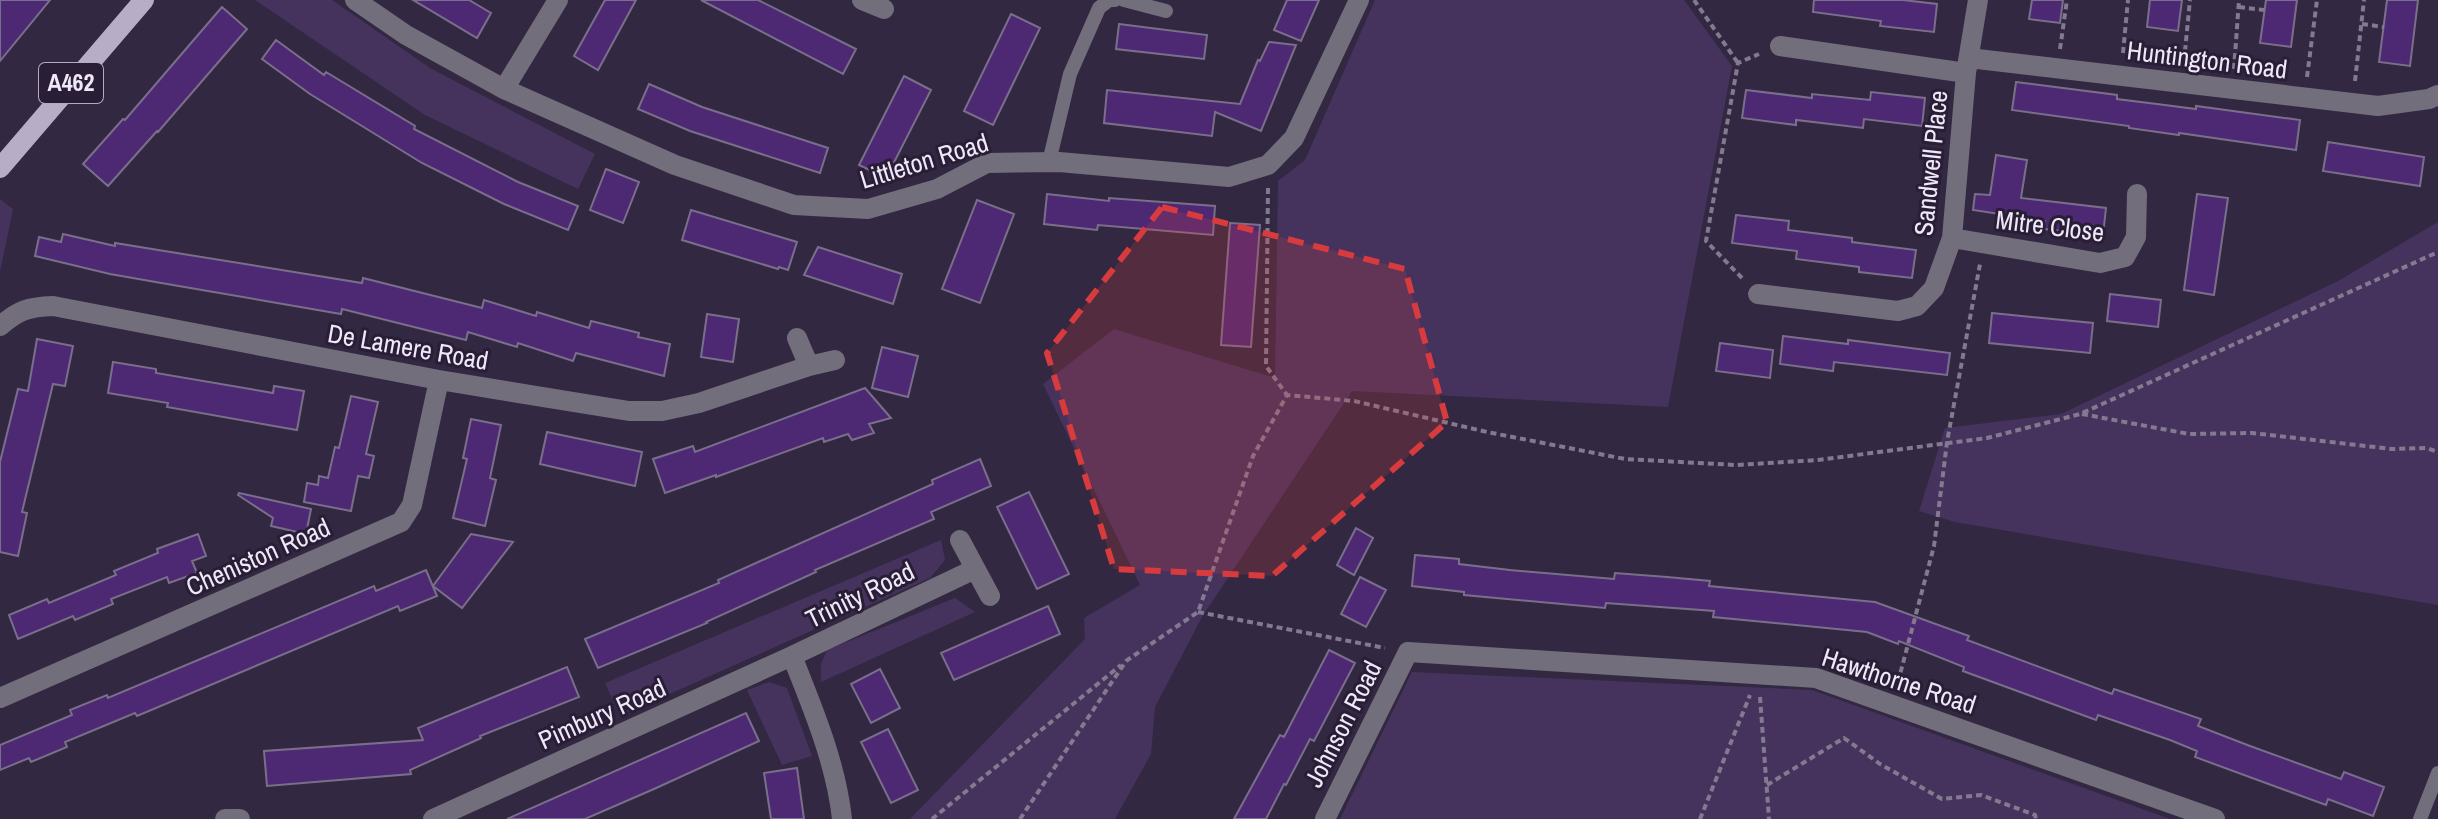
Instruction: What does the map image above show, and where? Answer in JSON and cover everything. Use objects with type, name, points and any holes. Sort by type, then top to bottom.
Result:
[{"type":"main road","name":"A462","points":[[0,168],[144,0]]},
{"type":"street","name":"Littleton Road","points":[[355,0],[406,35],[504,89],[675,165],[794,205],[868,209],[937,189],[987,163],[1049,162],[1229,177],[1268,165]]},
{"type":"street","points":[[504,89],[558,0]]},
{"type":"street","points":[[862,0],[884,9]]},
{"type":"street","points":[[1268,165],[1294,138],[1359,0]]},
{"type":"street","name":"Sandwell Place","points":[[1758,294],[1898,311],[1917,306],[1934,288],[1952,238],[1968,66],[1978,0]]},
{"type":"street","name":"Huntington Road","points":[[1780,46],[1968,66],[2057,68],[2378,106],[2438,95]]},
{"type":"street","name":"Mitre Close","points":[[1952,238],[2100,263],[2125,257],[2136,237],[2137,194]]},
{"type":"street","name":"De Lamere Road","points":[[0,326],[16,313],[31,307],[53,306],[439,380],[629,411],[662,411],[699,403],[835,360]]},
{"type":"street","points":[[797,338],[809,366]]},
{"type":"street","name":"Cheniston Road","points":[[0,698],[401,522],[412,505],[439,380]]},
{"type":"street","points":[[960,540],[990,596]]},
{"type":"street","name":"Trinity Road","points":[[842,819],[839,789],[792,656],[975,569]]},
{"type":"street","name":"Hawthorne Road","points":[[1408,652],[1816,678],[2203,817]]},
{"type":"street","name":"Johnson Road","points":[[1325,819],[1408,652]]},
{"type":"street","name":"Pimbury Road","points":[[433,819],[792,656]]},
{"type":"street","points":[[225,819],[240,819]]},
{"type":"lane","points":[[1049,162],[1070,74],[1099,8],[1109,0],[1115,0]]},
{"type":"lane","points":[[1124,0],[1166,11]]},
{"type":"lane","points":[[2420,819],[2438,773]]},
{"type":"path","points":[[1694,0],[1738,63],[1706,241],[1758,294]]},
{"type":"path","points":[[2057,68],[2067,0]]},
{"type":"path","points":[[2121,76],[2128,0]]},
{"type":"path","points":[[2182,83],[2190,0]]},
{"type":"path","points":[[2232,89],[2239,0]]},
{"type":"path","points":[[2305,97],[2317,0]]},
{"type":"path","points":[[2353,103],[2364,0]]},
{"type":"path","points":[[2239,7],[2264,10]]},
{"type":"path","points":[[2362,24],[2384,27]]},
{"type":"path","points":[[1738,63],[1780,46]]},
{"type":"path","points":[[1268,165],[1266,366],[1287,395],[1354,401],[1487,432],[1625,459],[1736,465],[1818,460],[1987,438],[2080,414],[2438,252]]},
{"type":"path","points":[[1892,704],[1934,546],[1947,442],[1983,244]]},
{"type":"path","points":[[932,819],[1126,661],[1198,612],[1253,456],[1287,395]]},
{"type":"path","points":[[2080,414],[2189,434],[2252,433],[2392,449],[2427,448],[2438,452]]},
{"type":"path","points":[[1198,612],[1408,652]]},
{"type":"path","points":[[1020,819],[1126,661]]},
{"type":"path","points":[[1759,674],[1769,819]]},
{"type":"path","points":[[1700,819],[1759,674]]},
{"type":"path","points":[[1767,785],[1844,738],[1880,764],[1942,799],[1981,795],[2035,815],[2036,819]]},
{"type":"highlighted area","points":[[1162,207],[1405,269],[1447,422],[1272,576],[1114,569],[1047,353]]},
{"type":"shaded area","points":[[255,0],[332,0],[430,68],[595,154],[578,189],[425,115]]},
{"type":"shaded area","points":[[1375,0],[1684,0],[1732,66],[1668,407],[1352,391],[1202,617],[1155,707],[1151,754],[1115,819],[910,819],[1085,639],[1084,618],[1140,585],[1043,384],[1114,329],[1275,378],[1278,181],[1305,160]]},
{"type":"shaded area","points":[[0,199],[13,209],[0,272]]},
{"type":"shaded area","points":[[2438,222],[2438,605],[1955,522],[1919,511],[1945,428],[2061,414],[2338,281]]},
{"type":"shaded area","points":[[941,540],[945,560],[930,578],[620,716],[605,683]]},
{"type":"shaded area","points":[[955,598],[975,612],[821,682],[821,664],[827,650]]},
{"type":"shaded area","points":[[1412,672],[1812,690],[2170,819],[1340,819]]},
{"type":"shaded area","points":[[769,682],[787,688],[812,756],[782,765],[747,690]]},
{"type":"building","points":[[0,0],[50,0],[0,61]]},
{"type":"building","points":[[413,0],[469,0],[491,13],[477,38]]},
{"type":"building","points":[[605,0],[636,0],[598,70],[574,56]]},
{"type":"building","points":[[701,0],[758,0],[856,49],[843,74]]},
{"type":"building","points":[[1287,0],[1319,0],[1301,41],[1274,30]]},
{"type":"building","points":[[1814,0],[1903,0],[1937,4],[1934,32],[1880,26],[1881,21],[1813,12]]},
{"type":"building","points":[[2032,0],[2063,0],[2060,23],[2029,19]]},
{"type":"building","points":[[2150,0],[2182,0],[2178,31],[2147,27]]},
{"type":"building","points":[[2266,0],[2297,0],[2291,47],[2260,43]]},
{"type":"building","points":[[2387,0],[2418,0],[2410,66],[2379,62]]},
{"type":"building","points":[[222,7],[247,29],[108,186],[83,164]]},
{"type":"building","points":[[1011,14],[1040,28],[993,125],[964,111]]},
{"type":"building","points":[[1119,24],[1207,35],[1204,59],[1116,49]]},
{"type":"building","points":[[276,40],[324,75],[326,72],[415,126],[414,129],[518,182],[578,206],[568,230],[504,204],[422,163],[310,94],[262,59]]},
{"type":"building","points":[[1269,42],[1296,45],[1261,131],[1215,112],[1212,136],[1104,123],[1107,90],[1240,104]]},
{"type":"building","points":[[904,76],[931,90],[886,178],[859,165]]},
{"type":"building","points":[[2016,82],[2117,95],[2117,99],[2300,120],[2296,150],[2012,110]]},
{"type":"building","points":[[649,84],[702,107],[828,148],[820,173],[690,131],[638,109]]},
{"type":"building","points":[[1746,90],[1812,98],[1812,94],[1870,100],[1871,92],[1925,98],[1922,126],[1864,119],[1863,128],[1796,120],[1796,125],[1742,118]]},
{"type":"building","points":[[2328,142],[2424,157],[2420,186],[2323,171]]},
{"type":"building","points":[[1996,155],[2027,160],[2021,198],[2106,208],[2103,235],[2044,229],[2045,221],[1973,210],[1975,194],[1990,195]]},
{"type":"building","points":[[606,169],[639,182],[623,223],[590,210]]},
{"type":"building","points":[[1047,194],[1109,201],[1109,198],[1215,206],[1213,235],[1098,225],[1097,230],[1044,224]]},
{"type":"building","points":[[2197,194],[2228,198],[2214,295],[2184,290]]},
{"type":"building","points":[[977,200],[1014,214],[980,303],[942,289]]},
{"type":"building","points":[[691,210],[797,242],[788,270],[682,240]]},
{"type":"building","points":[[1736,215],[1789,221],[1788,230],[1916,250],[1912,278],[1859,272],[1859,267],[1796,259],[1797,251],[1732,243]]},
{"type":"building","points":[[1230,223],[1260,225],[1251,347],[1221,345]]},
{"type":"building","points":[[63,234],[115,246],[115,243],[362,283],[363,278],[482,308],[484,300],[589,328],[591,321],[670,344],[664,376],[576,353],[573,361],[518,343],[517,347],[468,332],[466,340],[342,309],[341,314],[167,284],[35,256],[39,237],[61,242]]},
{"type":"building","points":[[818,247],[902,274],[893,304],[804,275]]},
{"type":"building","points":[[2110,294],[2161,300],[2158,327],[2107,321]]},
{"type":"building","points":[[1992,313],[2093,323],[2090,353],[1989,343]]},
{"type":"building","points":[[707,314],[739,319],[733,362],[701,357]]},
{"type":"building","points":[[1783,336],[1848,344],[1848,340],[1950,353],[1947,375],[1834,362],[1833,371],[1780,364]]},
{"type":"building","points":[[37,339],[73,346],[65,386],[53,384],[22,512],[27,513],[18,556],[0,552],[0,462],[18,389],[28,391]]},
{"type":"building","points":[[1720,343],[1773,350],[1770,378],[1716,371]]},
{"type":"building","points":[[882,347],[918,356],[908,397],[872,388]]},
{"type":"building","points":[[113,362],[156,369],[156,373],[273,393],[274,386],[304,391],[297,430],[167,407],[168,403],[108,393]]},
{"type":"building","points":[[865,388],[891,418],[869,424],[874,433],[852,440],[848,434],[824,442],[823,438],[665,493],[653,459],[693,446],[695,452]]},
{"type":"building","points":[[351,396],[378,402],[366,454],[374,456],[369,478],[358,476],[351,511],[304,502],[307,483],[318,485],[319,476],[328,478],[335,447],[339,448]]},
{"type":"building","points":[[471,419],[501,425],[490,478],[496,480],[485,526],[453,518],[467,459],[463,458]]},
{"type":"building","points":[[547,432],[642,452],[635,486],[540,464]]},
{"type":"building","points":[[980,459],[991,486],[931,512],[934,519],[815,570],[707,623],[598,668],[585,639],[719,583],[718,580],[933,484],[932,480]]},
{"type":"building","points":[[1029,492],[1069,574],[1037,589],[997,507]]},
{"type":"building","points":[[239,493],[311,509],[306,534],[271,526],[273,518]]},
{"type":"building","points":[[1356,528],[1373,538],[1354,575],[1337,565]]},
{"type":"building","points":[[198,534],[206,556],[192,561],[197,573],[169,583],[167,577],[111,599],[113,604],[75,620],[73,616],[18,639],[9,615],[47,599],[49,603],[116,575],[114,571],[158,553],[157,549]]},
{"type":"building","points":[[471,534],[513,542],[462,608],[433,586]]},
{"type":"building","points":[[1415,555],[1459,559],[1459,564],[1510,570],[1614,579],[1615,573],[1667,577],[1710,581],[1709,586],[1875,602],[2112,694],[2114,689],[2201,719],[2198,726],[2250,746],[2341,779],[2344,772],[2384,787],[2373,816],[2328,799],[2326,805],[2195,757],[2197,751],[2170,740],[2098,715],[2096,720],[1963,671],[1964,667],[1899,641],[1898,644],[1867,632],[1713,617],[1714,611],[1606,603],[1605,608],[1464,595],[1464,592],[1412,586]]},
{"type":"building","points":[[426,570],[437,596],[400,611],[398,606],[137,716],[135,713],[65,742],[67,747],[31,762],[29,758],[0,770],[0,745],[72,715],[70,710],[107,695],[108,698],[374,586],[376,591]]},
{"type":"building","points":[[1360,577],[1386,590],[1366,627],[1341,614]]},
{"type":"building","points":[[1048,606],[1060,634],[954,680],[941,653]]},
{"type":"building","points":[[1329,650],[1355,663],[1314,741],[1310,739],[1266,819],[1234,819],[1280,735],[1284,737]]},
{"type":"building","points":[[567,667],[579,697],[480,736],[410,770],[411,774],[267,786],[264,751],[423,740],[418,728]]},
{"type":"building","points":[[880,669],[900,708],[871,723],[851,684]]},
{"type":"building","points":[[746,713],[759,741],[654,789],[585,819],[507,819]]},
{"type":"building","points":[[888,729],[918,790],[891,803],[861,742]]},
{"type":"building","points":[[797,768],[804,819],[771,819],[764,773]]}]
